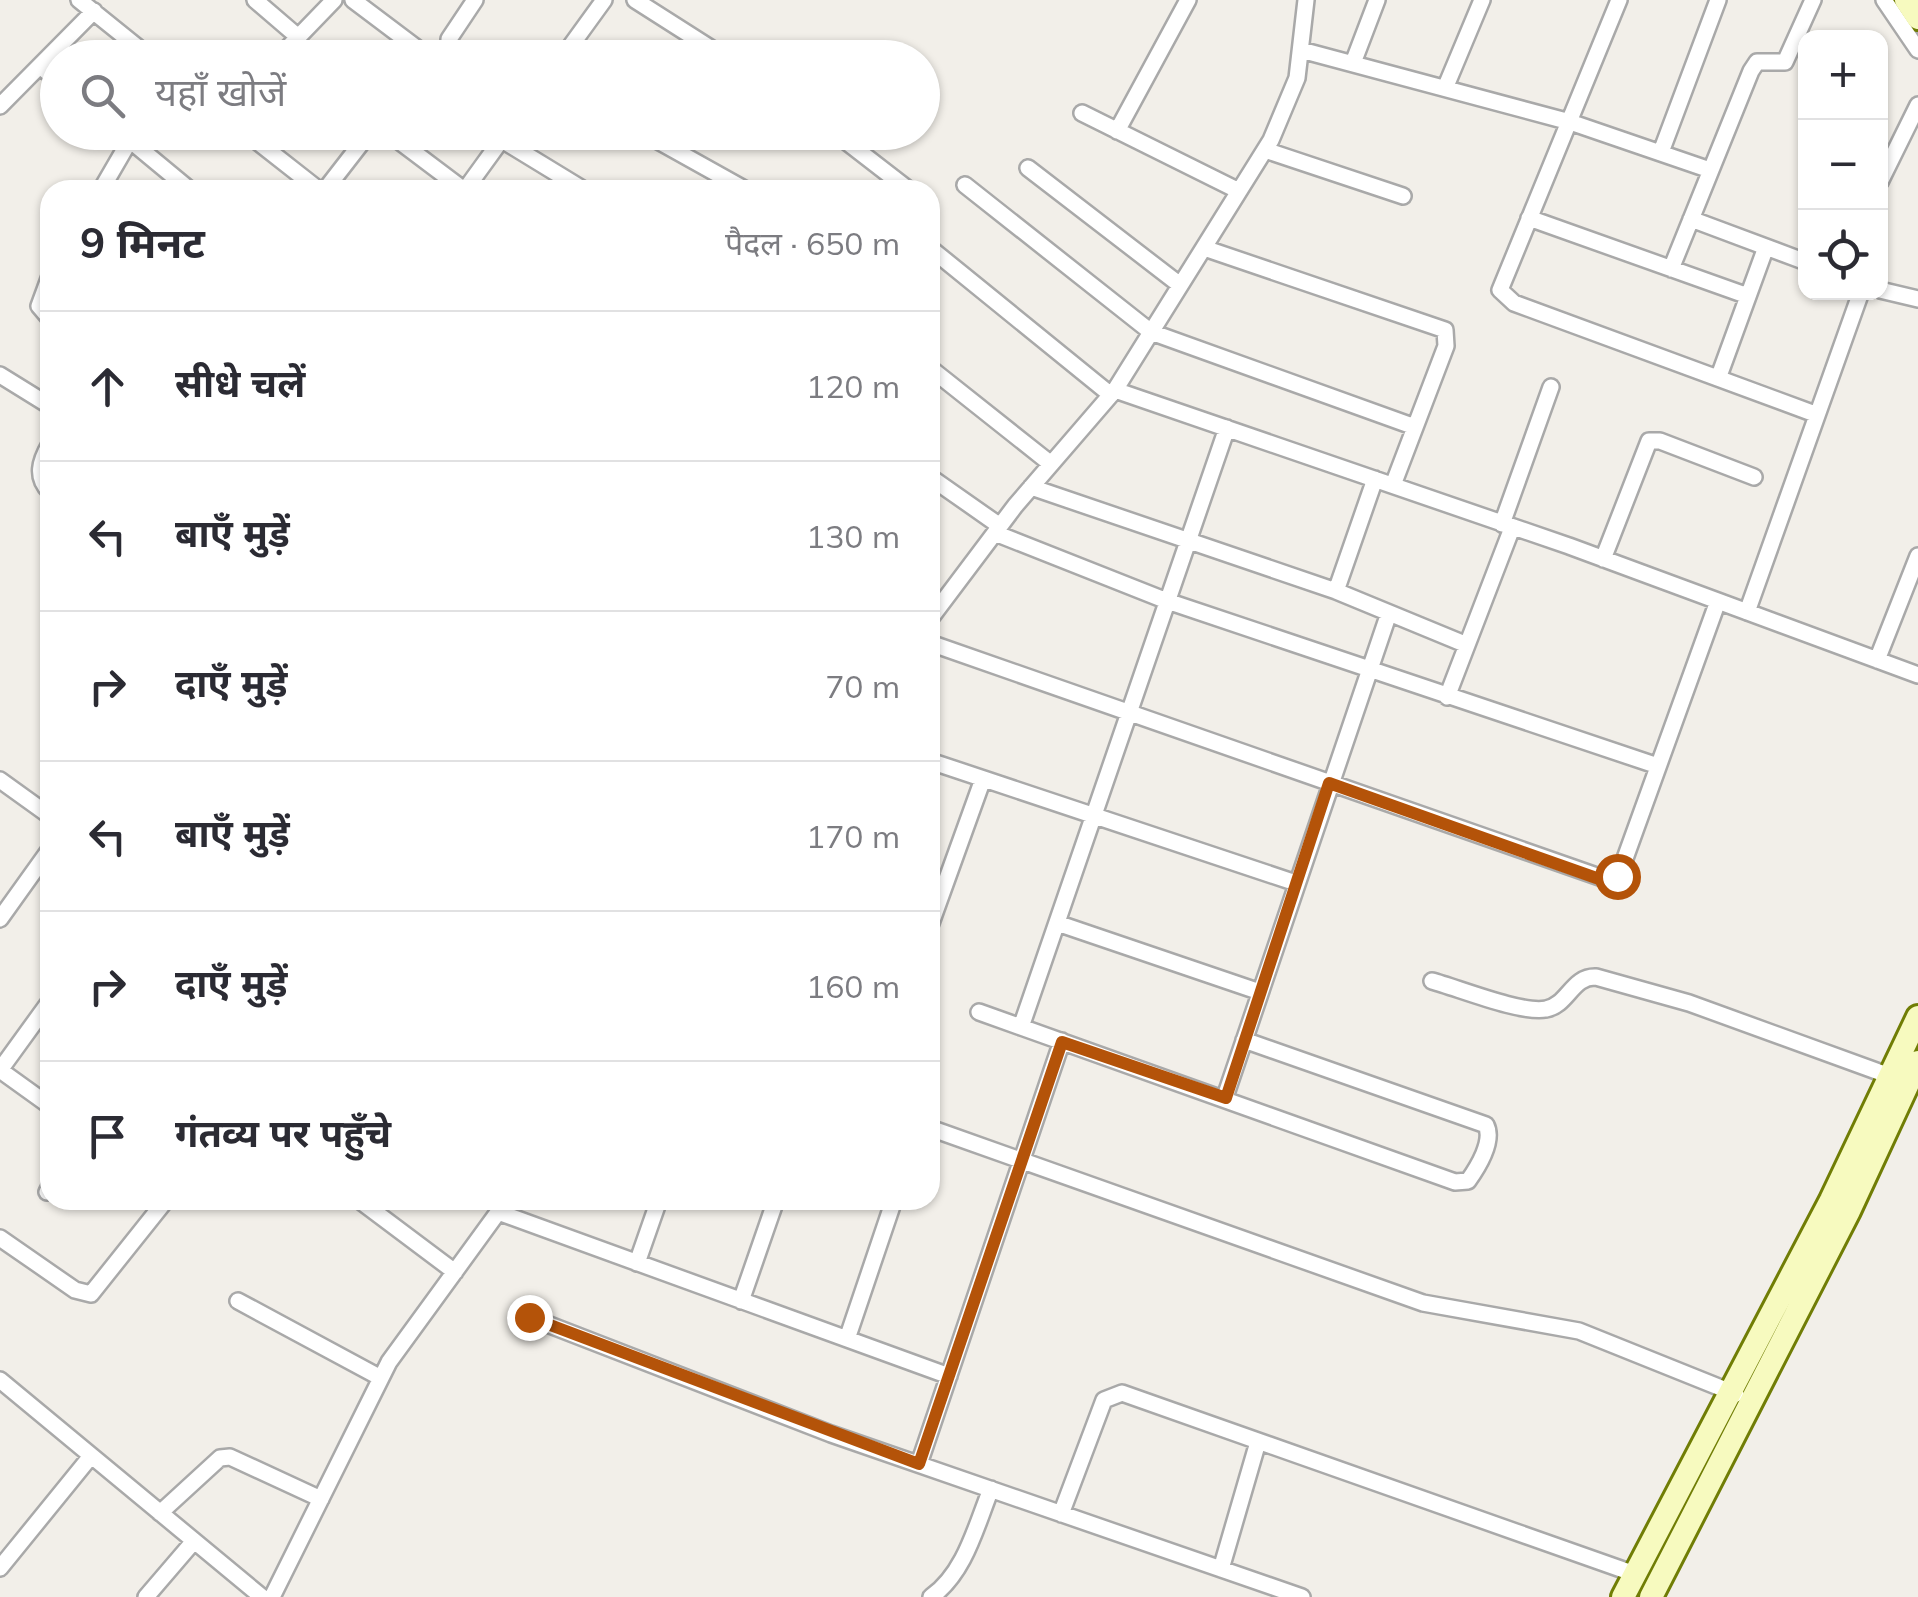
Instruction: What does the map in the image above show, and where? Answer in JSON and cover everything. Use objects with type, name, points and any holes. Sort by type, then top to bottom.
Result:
[{"type":"main road","points":[[1906,0],[1918,18]]},
{"type":"main road","points":[[1651,1597],[1918,1017]]},
{"type":"main road","points":[[1623,1597],[1849,1211],[1918,1062]]},
{"type":"street","points":[[79,0],[130,40]]},
{"type":"street","points":[[254,0],[297,36]]},
{"type":"street","points":[[294,40],[334,0]]},
{"type":"street","points":[[353,0],[406,40]]},
{"type":"street","points":[[449,39],[475,0]]},
{"type":"street","points":[[575,40],[604,0]]},
{"type":"street","points":[[634,0],[697,40]]},
{"type":"street","points":[[1117,130],[1188,0]]},
{"type":"street","points":[[940,606],[1031,488],[1113,393],[1265,150],[1297,78],[1306,0]]},
{"type":"street","points":[[1352,63],[1377,0]]},
{"type":"street","points":[[1446,86],[1482,0]]},
{"type":"street","points":[[1619,0],[1503,280],[1504,298],[1815,414]]},
{"type":"street","points":[[1661,152],[1718,0]]},
{"type":"street","points":[[1671,269],[1757,62],[1786,62],[1813,0]]},
{"type":"street","points":[[1884,0],[1918,50]]},
{"type":"street","points":[[66,40],[94,11]]},
{"type":"street","points":[[1301,50],[1570,122],[1710,170]]},
{"type":"street","points":[[0,106],[40,66]]},
{"type":"street","points":[[1888,166],[1918,104]]},
{"type":"street","points":[[1082,113],[1239,192]]},
{"type":"street","points":[[105,180],[119,150]]},
{"type":"street","points":[[142,150],[178,180]]},
{"type":"street","points":[[269,150],[309,180]]},
{"type":"street","points":[[330,180],[355,150]]},
{"type":"street","points":[[411,150],[452,180]]},
{"type":"street","points":[[472,180],[495,150]]},
{"type":"street","points":[[525,150],[569,180]]},
{"type":"street","points":[[674,150],[728,180]]},
{"type":"street","points":[[858,150],[897,180]]},
{"type":"street","points":[[1265,150],[1403,196]]},
{"type":"street","points":[[1028,168],[1180,286]]},
{"type":"street","points":[[965,184],[1152,332],[1415,427]]},
{"type":"street","points":[[1529,218],[1748,296]]},
{"type":"street","points":[[1691,219],[1798,259]]},
{"type":"street","points":[[1719,376],[1766,247]]},
{"type":"street","points":[[1204,248],[1445,330],[1446,346],[1393,486]]},
{"type":"street","points":[[940,256],[1113,393],[1375,479],[1918,675]]},
{"type":"street","points":[[1888,292],[1918,299]]},
{"type":"street","points":[[1747,612],[1858,300]]},
{"type":"street","points":[[0,375],[40,400]]},
{"type":"street","points":[[940,376],[1052,464]]},
{"type":"street","points":[[1448,697],[1551,388]]},
{"type":"street","points":[[1021,1027],[1227,428]]},
{"type":"street","points":[[1603,559],[1650,441],[1660,441],[1754,477]]},
{"type":"street","points":[[1336,591],[1375,479]]},
{"type":"street","points":[[940,485],[998,529],[1168,600],[1658,766]]},
{"type":"street","points":[[1031,488],[1336,591],[1468,645]]},
{"type":"street","points":[[1877,660],[1918,556]]},
{"type":"street","points":[[940,646],[1611,880],[1623,864],[1718,601]]},
{"type":"street","points":[[1226,1098],[1367,668],[1389,613]]},
{"type":"street","points":[[940,764],[1296,883]]},
{"type":"street","points":[[940,896],[983,779]]},
{"type":"street","points":[[0,780],[40,809]]},
{"type":"street","points":[[0,919],[40,863]]},
{"type":"street","points":[[1057,922],[1260,992]]},
{"type":"street","points":[[1432,981],[1538,1010],[1557,1004],[1581,980],[1596,977],[1689,1002],[1890,1076]]},
{"type":"street","points":[[978,1012],[1455,1182],[1468,1181],[1489,1139],[1486,1126],[1244,1040]]},
{"type":"street","points":[[40,1014],[0,1070],[40,1099]]},
{"type":"street","points":[[919,1464],[1062,1042]]},
{"type":"street","points":[[940,1131],[1422,1303],[1579,1330],[1741,1397]]},
{"type":"street","points":[[0,1238],[75,1290],[91,1294],[158,1210]]},
{"type":"street","points":[[372,1210],[455,1272]]},
{"type":"street","points":[[272,1597],[382,1378],[499,1210]]},
{"type":"street","points":[[511,1210],[637,1263],[949,1376]]},
{"type":"street","points":[[637,1263],[656,1210]]},
{"type":"street","points":[[741,1300],[772,1210]]},
{"type":"street","points":[[847,1339],[891,1210]]},
{"type":"street","points":[[238,1302],[382,1378]]},
{"type":"street","points":[[529,1317],[919,1464],[1302,1597]]},
{"type":"street","points":[[0,1380],[262,1597]]},
{"type":"street","points":[[1061,1514],[1104,1400],[1122,1394],[1636,1574]]},
{"type":"street","points":[[1221,1569],[1258,1442]]},
{"type":"street","points":[[0,1568],[6,1549],[91,1456]]},
{"type":"street","points":[[160,1513],[220,1458],[230,1456],[321,1499]]},
{"type":"street","points":[[931,1597],[945,1587],[960,1565],[991,1489]]},
{"type":"street","points":[[146,1597],[194,1541]]},
{"type":"route","points":[[529,1317],[919,1464],[1062,1042],[1226,1098],[1329,783],[1602,880],[1617,876]]}]
